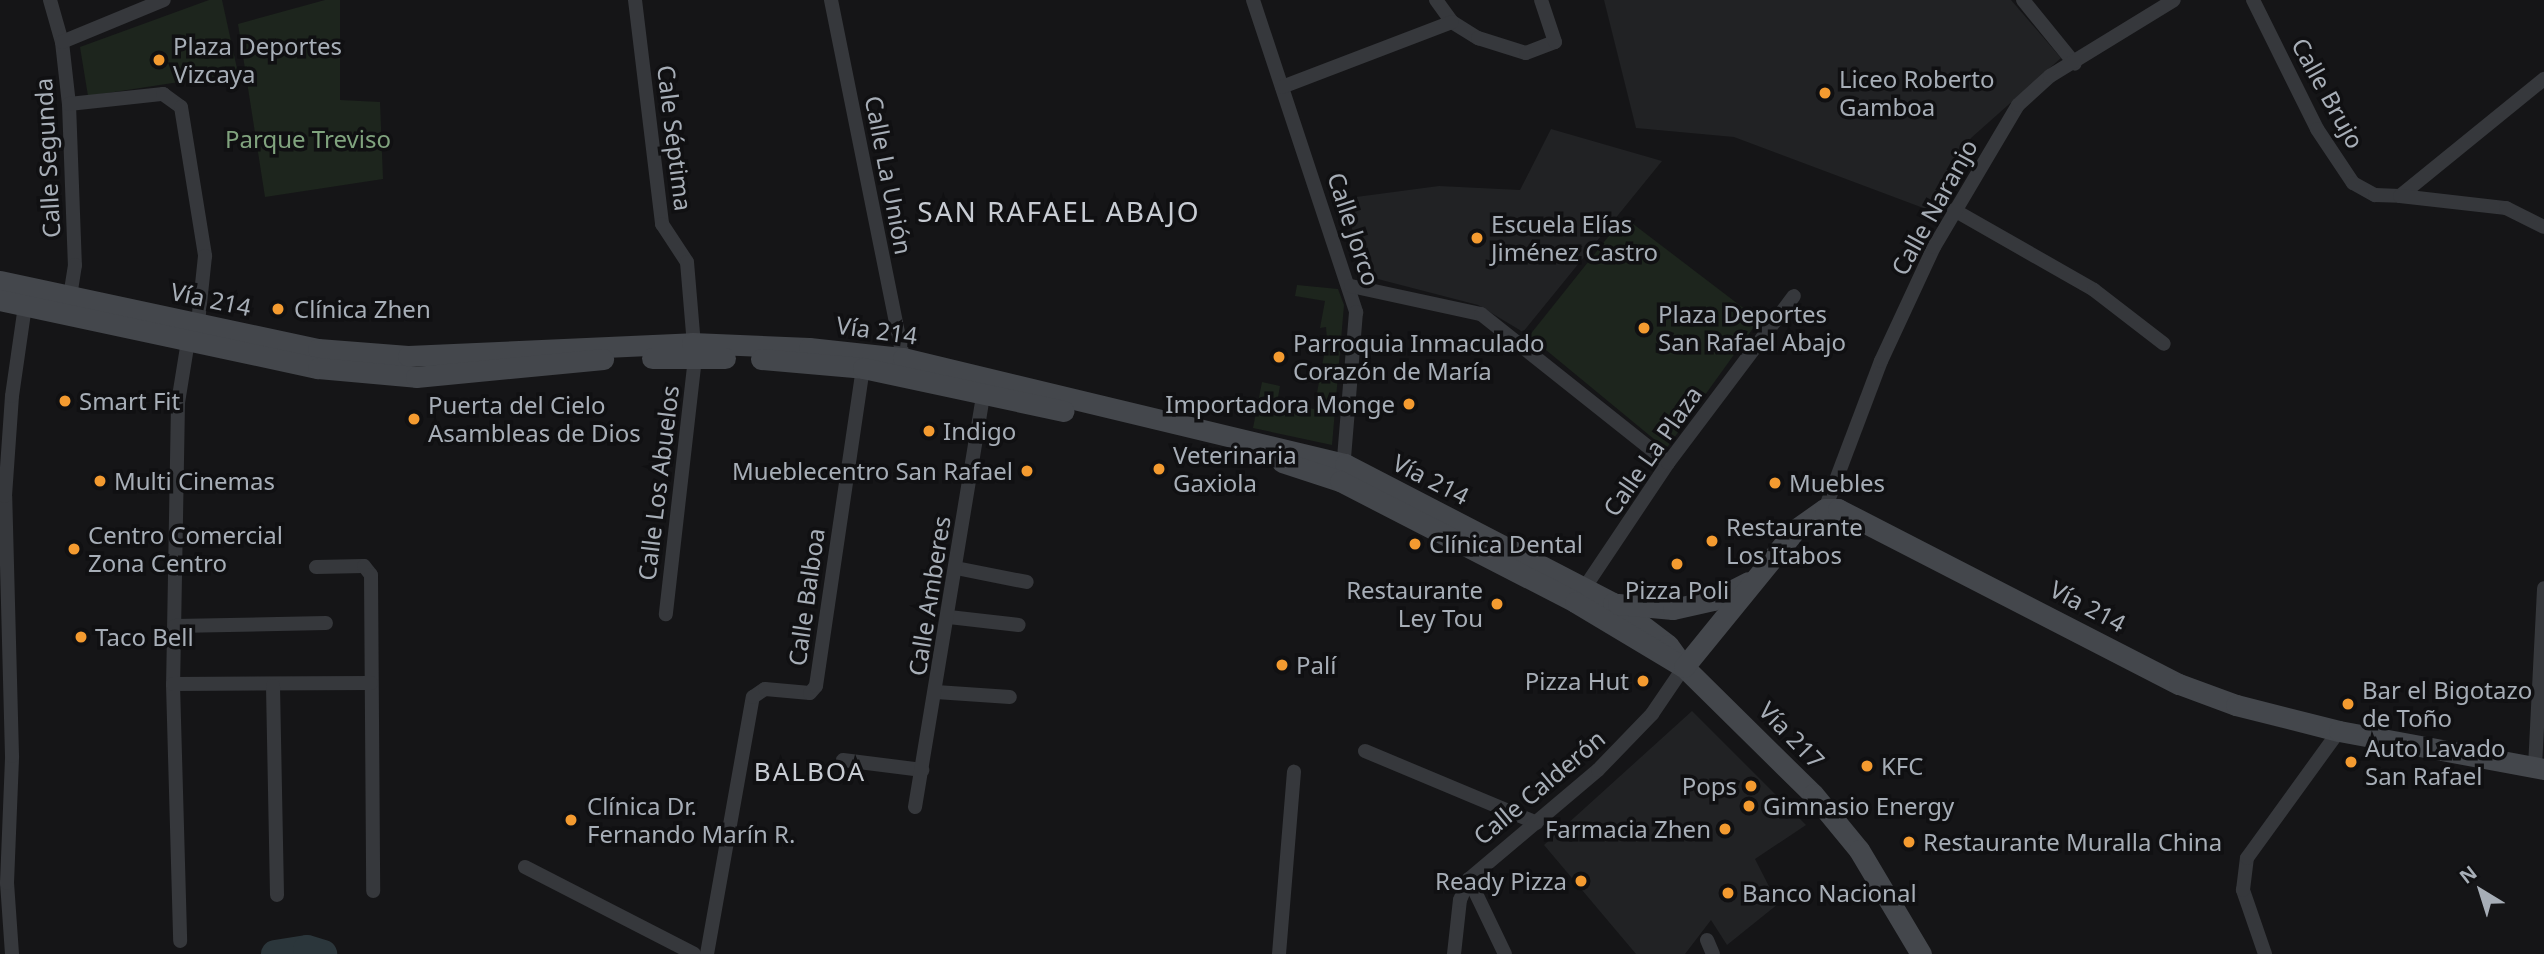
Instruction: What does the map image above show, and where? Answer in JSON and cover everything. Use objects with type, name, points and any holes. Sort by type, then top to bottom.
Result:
[{"type":"main road","name":"Vía 214","points":[[0,281],[26,296],[193,332],[318,368],[416,377],[694,350],[864,360],[903,358],[1342,472],[1580,595],[1659,656],[1684,667]]},
{"type":"main road","name":"Vía 214","points":[[0,300],[26,296]]},
{"type":"main road","name":"Vía 214","points":[[864,360],[984,392],[1270,459],[1342,472]]},
{"type":"main road","name":"Vía 214","points":[[1825,509],[1851,512],[2179,684],[2236,705],[2339,731],[2539,768]]},
{"type":"main road","points":[[1684,667],[1796,529],[1825,509]]},
{"type":"main road","points":[[1613,603],[1673,609],[1713,600],[1753,579]]},
{"type":"main road","name":"Vía 214","points":[[1580,595],[1613,603],[1668,645],[1684,667]]},
{"type":"main road","name":"Vía 217","points":[[1684,667],[1755,733],[1859,850],[1920,954]]},
{"type":"street","name":"Calle Segunda","points":[[50,0],[62,42],[69,104],[75,265],[69,305]]},
{"type":"street","points":[[62,42],[164,0]]},
{"type":"street","name":"Cale Séptima","points":[[635,0],[662,224],[689,271],[694,350]]},
{"type":"street","name":"Calle La Unión","points":[[831,0],[903,358]]},
{"type":"street","name":"Calle Jorco","points":[[1253,0],[1351,286],[1356,345],[1342,472]]},
{"type":"street","points":[[1436,0],[1452,22],[1478,38],[1527,52],[1555,42],[1541,0]]},
{"type":"street","points":[[2023,0],[2075,64]]},
{"type":"street","name":"Calle Naranjo","points":[[1825,509],[1881,361],[1954,210],[2018,105],[2050,76],[2075,64],[2174,0]]},
{"type":"street","name":"Calle Brujo","points":[[2253,0],[2317,129],[2353,183],[2375,195],[2506,208],[2544,227]]},
{"type":"street","points":[[1282,87],[1452,22]]},
{"type":"street","points":[[2400,196],[2544,79]]},
{"type":"street","points":[[69,104],[163,94],[181,107],[205,256],[178,403],[173,684],[180,941]]},
{"type":"street","points":[[1954,210],[2094,290],[2164,344]]},
{"type":"street","points":[[1351,286],[1481,314],[1668,463]]},
{"type":"street","points":[[12,954],[8,883],[12,756],[5,496],[12,396],[26,296]]},
{"type":"street","name":"Calle La Plaza","points":[[1580,595],[1668,463],[1794,296]]},
{"type":"street","name":"Calle Los Abuelos","points":[[666,614],[694,350]]},
{"type":"street","name":"Calle Balboa","points":[[707,954],[752,697],[765,689],[810,693],[816,686],[864,360]]},
{"type":"street","name":"Calle Amberes","points":[[915,807],[949,617],[984,392]]},
{"type":"street","points":[[316,567],[369,569],[373,891]]},
{"type":"street","points":[[956,568],[1027,582]]},
{"type":"street","points":[[2539,768],[2544,588]]},
{"type":"street","points":[[949,617],[1019,625]]},
{"type":"street","points":[[174,626],[326,623]]},
{"type":"street","name":"Calle Calderón","points":[[1454,954],[1460,900],[1469,879],[1537,823],[1644,723],[1684,667]]},
{"type":"street","points":[[173,684],[273,686],[371,683]]},
{"type":"street","points":[[273,686],[277,895]]},
{"type":"street","points":[[936,692],[1010,696]]},
{"type":"street","points":[[2265,954],[2243,890],[2245,866],[2339,731]]},
{"type":"street","points":[[1365,751],[1537,823]]},
{"type":"street","points":[[843,760],[922,770]]},
{"type":"street","points":[[1279,954],[1294,772]]},
{"type":"street","points":[[525,867],[694,954]]},
{"type":"street","points":[[1469,879],[1505,954]]},
{"type":"street","points":[[1707,940],[1713,954]]},
{"type":"shaded area","name":"Liceo Roberto Gamboa","points":[[1604,0],[2011,0],[2061,58],[1971,138],[1926,209],[1734,137],[1636,128]]},
{"type":"shaded area","name":"Escuela Elías Jiménez Castro","points":[[1551,129],[1662,161],[1523,332],[1478,305],[1370,277],[1341,199],[1439,186],[1520,190]]},
{"type":"shaded area","points":[[1692,711],[1806,825],[1755,859],[1778,904],[1727,945],[1711,920],[1685,954],[1636,954],[1544,845]]},
{"type":"green space","name":"Plaza Deportes Vizcaya","points":[[209,0],[222,0],[238,73],[88,96],[80,47]]},
{"type":"green space","name":"Parque Treviso","points":[[325,0],[340,0],[340,100],[380,102],[383,179],[265,197],[238,24]]},
{"type":"green space","name":"Plaza Deportes San Rafael Abajo","points":[[1624,217],[1759,320],[1666,449],[1529,336]]},
{"type":"green space","points":[[1297,285],[1338,289],[1344,305],[1332,445],[1253,428],[1262,382],[1280,386],[1277,403],[1314,409],[1327,339],[1326,327],[1320,328],[1325,301],[1295,296]]},
{"type":"waterway","points":[[275,954],[307,949],[323,954]]},
{"type":"place","name":"Plaza Deportes Vizcaya","points":[[159,60]]},
{"type":"place","name":"Liceo Roberto Gamboa","points":[[1825,93]]},
{"type":"place","name":"Escuela Elías Jiménez Castro","points":[[1477,238]]},
{"type":"place","name":"Clínica Zhen","points":[[278,309]]},
{"type":"place","name":"Plaza Deportes San Rafael Abajo","points":[[1644,328]]},
{"type":"place","name":"Parroquia Inmaculado Corazón de María","points":[[1279,357]]},
{"type":"place","name":"Smart Fit","points":[[65,401]]},
{"type":"place","name":"Importadora Monge","points":[[1409,404]]},
{"type":"place","name":"Puerta del Cielo Asambleas de Dios","points":[[414,419]]},
{"type":"place","name":"Indigo","points":[[929,431]]},
{"type":"place","name":"Veterinaria Gaxiola","points":[[1159,469]]},
{"type":"place","name":"Mueblecentro San Rafael","points":[[1027,471]]},
{"type":"place","name":"Multi Cinemas","points":[[100,481]]},
{"type":"place","name":"Muebles","points":[[1775,483]]},
{"type":"place","name":"Restaurante Los Itabos","points":[[1712,541]]},
{"type":"place","name":"Clínica Dental","points":[[1415,544]]},
{"type":"place","name":"Centro Comercial Zona Centro","points":[[74,549]]},
{"type":"place","name":"Pizza Poli","points":[[1677,564]]},
{"type":"place","name":"Restaurante Ley Tou","points":[[1497,604]]},
{"type":"place","name":"Taco Bell","points":[[81,637]]},
{"type":"place","name":"Palí","points":[[1282,665]]},
{"type":"place","name":"Pizza Hut","points":[[1643,681]]},
{"type":"place","name":"Bar el Bigotazo de Toño","points":[[2348,704]]},
{"type":"place","name":"Auto Lavado San Rafael","points":[[2351,762]]},
{"type":"place","name":"KFC","points":[[1867,766]]},
{"type":"place","name":"Pops","points":[[1751,786]]},
{"type":"place","name":"Gimnasio Energy","points":[[1749,806]]},
{"type":"place","name":"Clínica Dr. Fernando Marín R.","points":[[571,820]]},
{"type":"place","name":"Farmacia Zhen","points":[[1725,829]]},
{"type":"place","name":"Restaurante Muralla China","points":[[1909,842]]},
{"type":"place","name":"Ready Pizza","points":[[1581,881]]},
{"type":"place","name":"Banco Nacional","points":[[1728,893]]},
{"type":"district","name":"SAN RAFAEL ABAJO","points":[[1059,211]]},
{"type":"district","name":"BALBOA","points":[[810,772]]}]
